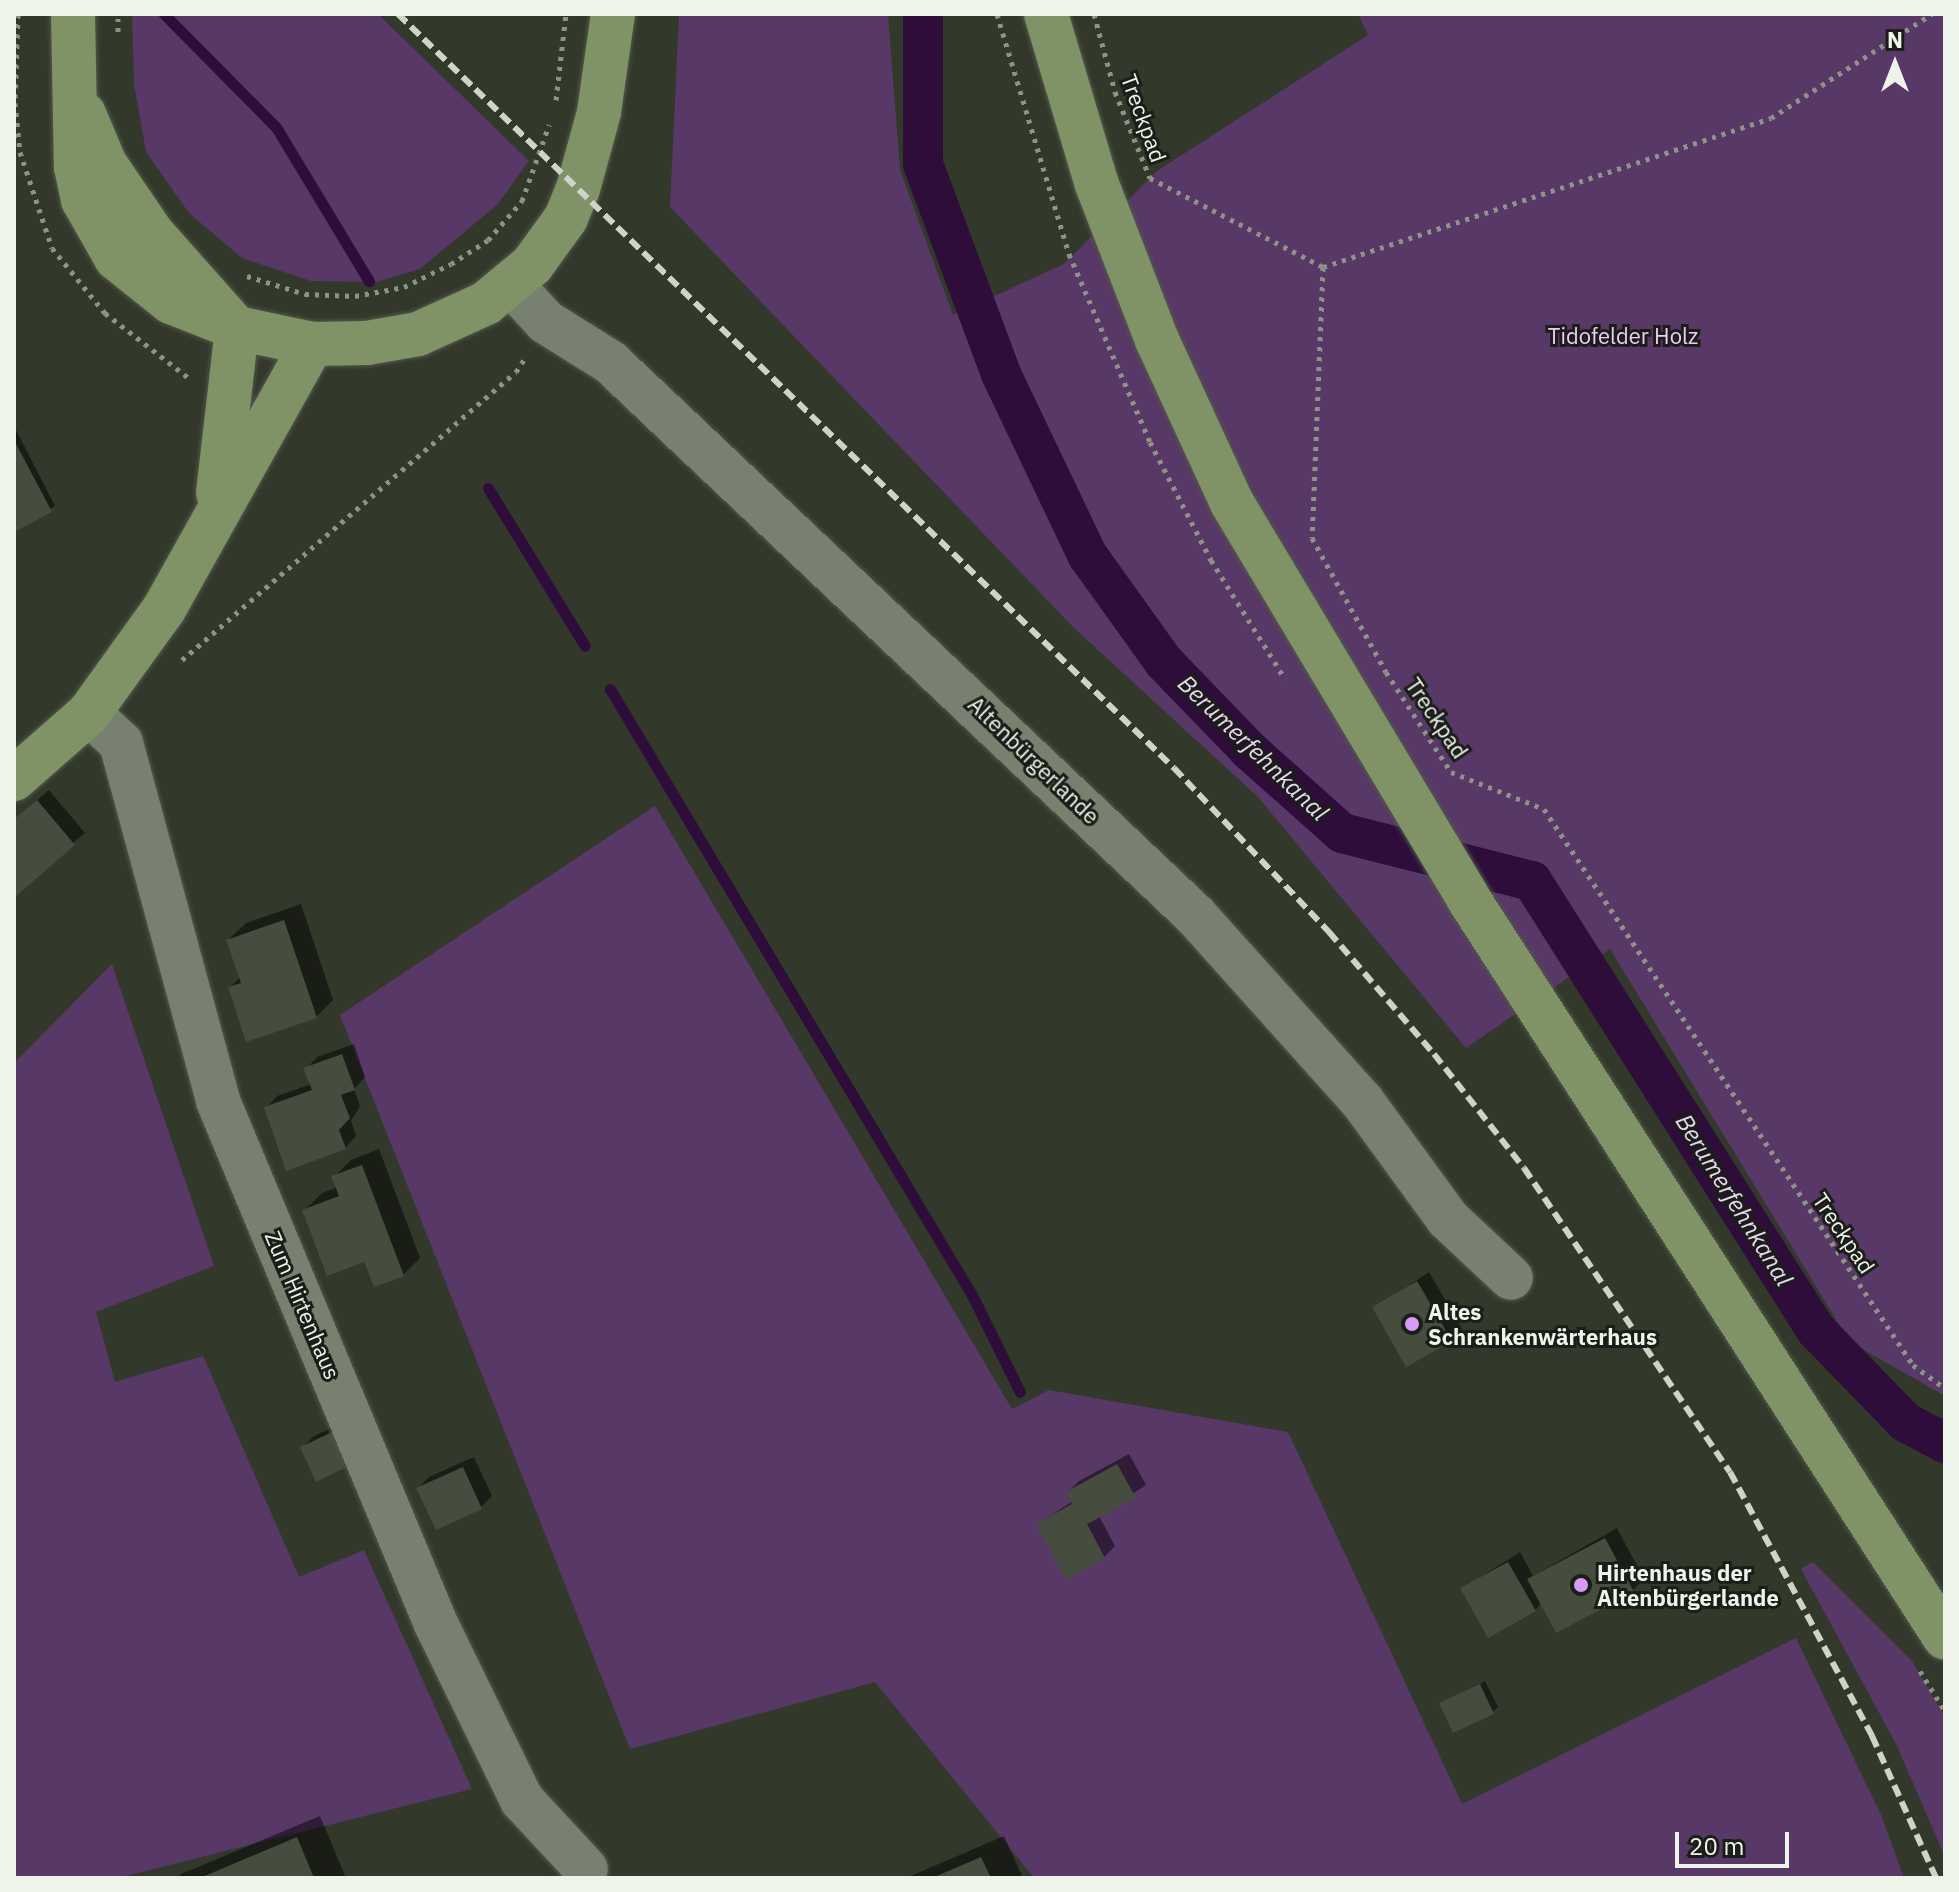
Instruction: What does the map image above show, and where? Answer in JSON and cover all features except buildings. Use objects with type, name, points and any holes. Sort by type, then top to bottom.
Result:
[{"type":"main road","points":[[73,14],[72,134],[83,200],[116,258],[171,302],[237,328],[312,344],[367,343],[418,334],[512,285],[566,218],[578,189],[599,112],[613,14]]},
{"type":"main road","points":[[1046,14],[1096,182],[1157,340],[1232,503],[1468,898],[1945,1638]]},
{"type":"main road","points":[[216,509],[237,328]]},
{"type":"main road","points":[[14,779],[89,713],[164,609],[216,509],[312,344]]},
{"type":"street","name":"Altenbürgerlande","points":[[512,285],[546,322],[622,373],[1195,915],[1362,1101],[1448,1219],[1511,1278]]},
{"type":"street","name":"Zum Hirtenhaus","points":[[89,713],[121,743],[218,1101],[436,1624],[522,1800],[586,1869]]},
{"type":"path","points":[[556,106],[566,14]]},
{"type":"path","name":"Treckpad","points":[[1094,14],[1115,92],[1150,178],[1323,267],[1312,538],[1386,672],[1451,772],[1544,809],[1913,1365],[1945,1388]]},
{"type":"path","points":[[1323,267],[1771,118],[1932,14]]},
{"type":"path","points":[[233,269],[305,294],[355,296],[404,287],[488,240],[522,201],[552,117]]},
{"type":"path","points":[[78,284],[105,313],[177,367],[195,389]]},
{"type":"path","points":[[172,670],[516,372],[546,322]]},
{"type":"green space","points":[[132,14],[378,14],[529,161],[497,205],[420,269],[377,282],[311,281],[242,258],[189,213],[146,152],[134,84]]},
{"type":"green space","name":"Tidofelder Holz","points":[[679,14],[888,14],[900,170],[953,315],[1064,264],[1157,171],[1368,35],[1358,14],[1945,14],[1945,1396],[1850,1342],[1610,949],[1466,1048],[1258,797],[1073,627],[670,207]]},
{"type":"green space","points":[[655,806],[1012,1409],[1049,1390],[1288,1432],[1462,1804],[1796,1638],[1882,1817],[1904,1878],[1034,1878],[875,1682],[630,1749],[340,1015]]},
{"type":"green space","points":[[112,964],[214,1266],[96,1312],[115,1382],[203,1356],[299,1577],[364,1550],[472,1789],[118,1878],[14,1878],[14,1063]]},
{"type":"green space","points":[[1813,1562],[1912,1661],[1945,1717],[1945,1857],[1896,1744],[1801,1569]]},
{"type":"waterway","points":[[164,14],[276,127],[369,281]]},
{"type":"waterway","name":"Berumerfehnkanal","points":[[923,14],[923,164],[1001,374],[1088,556],[1164,662],[1250,751],[1342,833],[1532,881],[1816,1330],[1905,1422],[1945,1443]]},
{"type":"waterway","points":[[488,488],[585,646]]},
{"type":"waterway","points":[[610,689],[972,1295],[1020,1392]]},
{"type":"railway","points":[[398,14],[1174,768],[1329,932],[1434,1054],[1524,1168],[1730,1472],[1872,1736],[1936,1878]]},
{"type":"place","name":"Altes Schrankenwärterhaus","points":[[1412,1324]]},
{"type":"place","name":"Hirtenhaus der Altenbürgerlande","points":[[1581,1585]]}]
